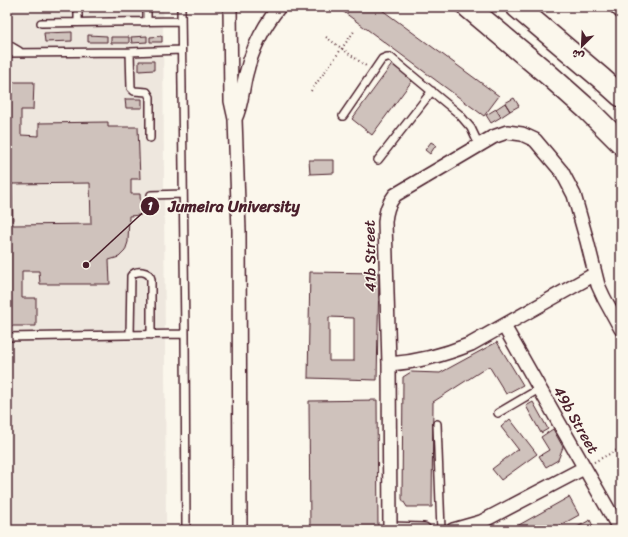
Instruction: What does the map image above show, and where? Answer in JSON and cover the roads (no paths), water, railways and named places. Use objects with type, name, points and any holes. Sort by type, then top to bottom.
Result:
[{"type":"main road","points":[[468,7],[550,76],[621,143]]},
{"type":"main road","points":[[516,7],[602,78],[621,96]]},
{"type":"street","points":[[230,7],[230,101],[235,119],[239,231],[240,530]]},
{"type":"street","points":[[235,119],[240,106],[245,75],[251,56],[259,37],[279,7]]},
{"type":"street","name":"41b Street","points":[[390,529],[389,364],[385,222],[389,203],[395,195],[493,137],[507,132],[522,134],[535,140],[562,172],[574,195],[598,285],[621,329]]},
{"type":"street","points":[[389,364],[422,360],[455,351],[481,339],[595,274]]},
{"type":"street","name":"49b Street","points":[[504,326],[620,530]]},
{"type":"street","points":[[453,530],[481,522],[584,468]]},
{"type":"street","points":[[390,529],[424,530]]},
{"type":"lane","points":[[78,7],[78,22]]},
{"type":"lane","points":[[147,7],[147,22]]},
{"type":"lane","points":[[181,7],[186,334],[186,530]]},
{"type":"lane","points":[[612,7],[621,16]]},
{"type":"lane","points":[[41,22],[181,21]]},
{"type":"lane","points":[[7,44],[21,52]]},
{"type":"lane","points":[[7,53],[181,50]]},
{"type":"lane","points":[[130,52],[131,88],[134,91],[147,92],[150,95],[150,138]]},
{"type":"lane","points":[[343,116],[382,59],[390,57],[432,91],[465,121],[474,133],[479,145]]},
{"type":"lane","points":[[378,160],[432,91]]},
{"type":"lane","points":[[151,195],[183,194]]},
{"type":"lane","points":[[130,335],[130,276],[135,272],[145,272],[150,274],[151,279],[150,335]]},
{"type":"lane","points":[[7,337],[186,334]]},
{"type":"lane","points":[[498,413],[540,389]]},
{"type":"lane","points":[[438,424],[441,530]]},
{"type":"place","name":"Jumeira University","points":[[86,265]]}]
